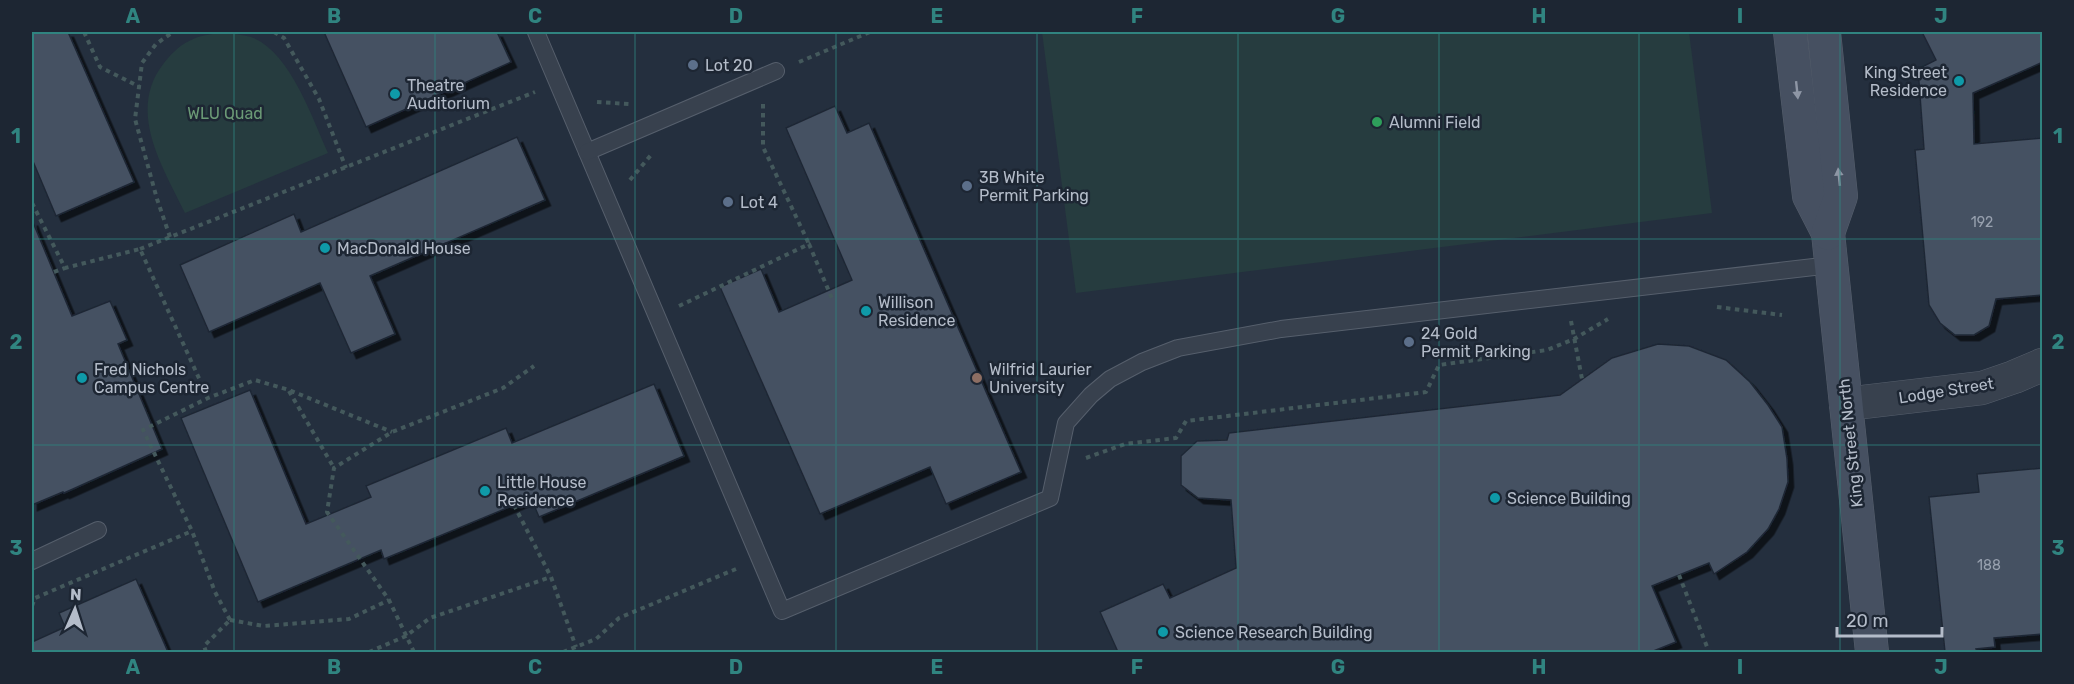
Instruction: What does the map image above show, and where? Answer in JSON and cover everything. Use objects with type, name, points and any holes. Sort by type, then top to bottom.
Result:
[{"type":"main road","name":"King Street North","points":[[1790,32],[1809,196],[1827,233],[1831,265],[1846,404],[1867,651]]},
{"type":"main road","name":"King Street North","points":[[1824,32],[1841,196],[1827,233]]},
{"type":"street","name":"Lodge Street","points":[[1846,404],[1982,388],[2043,365]]},
{"type":"lane","points":[[536,32],[782,610],[1050,498],[1066,423],[1091,395],[1110,379],[1142,362],[1178,348],[1281,329],[1798,267],[1831,265]]},
{"type":"lane","points":[[587,152],[770,74]]},
{"type":"lane","points":[[32,561],[98,530]]},
{"type":"path","points":[[84,32],[100,67],[140,87]]},
{"type":"path","points":[[170,237],[135,118],[142,63],[156,44],[173,32]]},
{"type":"path","points":[[274,32],[284,38],[319,99],[346,168]]},
{"type":"path","points":[[832,301],[809,244],[763,147],[770,74],[870,32]]},
{"type":"path","points":[[54,272],[140,249],[532,93]]},
{"type":"path","points":[[32,203],[65,268]]},
{"type":"path","points":[[656,314],[685,303],[809,244]]},
{"type":"path","points":[[140,249],[208,398]]},
{"type":"path","points":[[1567,295],[1582,379]]},
{"type":"path","points":[[1716,307],[1782,315]]},
{"type":"path","points":[[1055,469],[1125,444],[1176,438],[1186,421],[1426,392],[1439,365],[1546,350],[1574,339],[1611,317]]},
{"type":"path","points":[[334,468],[392,432],[503,388],[534,366]]},
{"type":"path","points":[[230,620],[215,592],[192,531],[143,430],[208,398],[255,380],[289,390],[392,432]]},
{"type":"path","points":[[289,390],[334,468],[327,512],[389,600],[414,652]]},
{"type":"path","points":[[514,505],[551,577],[576,647]]},
{"type":"path","points":[[32,606],[35,598],[192,531]]},
{"type":"path","points":[[565,652],[596,639],[619,618],[759,560]]},
{"type":"path","points":[[1678,575],[1709,652]]},
{"type":"path","points":[[369,652],[406,636],[430,618],[551,577]]},
{"type":"path","points":[[230,620],[264,626],[349,619],[389,600]]},
{"type":"path","points":[[206,652],[204,646],[230,620]]},
{"type":"green space","name":"Alumni Field","points":[[1042,32],[1689,32],[1712,213],[1076,293]]},
{"type":"green space","name":"WLU Quad","points":[[228,33],[251,37],[265,45],[277,56],[298,87],[328,153],[185,213],[152,139],[148,119],[148,100],[153,81],[164,63],[178,48],[192,39]]},
{"type":"building","points":[[32,32],[68,32],[134,182],[56,216],[32,159]]},
{"type":"building","name":"Theatre Auditorium","points":[[324,32],[497,32],[511,62],[366,127]]},
{"type":"building","points":[[1922,32],[2043,32],[2043,62],[1973,93],[1974,144],[2043,138],[2043,295],[1996,299],[1989,326],[1974,335],[1955,335],[1940,323],[1929,305],[1915,150],[1924,149],[1918,69],[1936,60]]},
{"type":"building","name":"Willison Residence","points":[[835,106],[847,133],[869,123],[1021,472],[946,504],[930,467],[820,514],[720,287],[761,269],[779,312],[852,280],[786,128]]},
{"type":"building","name":"MacDonald House","points":[[517,137],[545,200],[370,276],[395,334],[351,353],[320,283],[209,332],[180,265],[294,214],[301,232]]},
{"type":"building","name":"Fred Nichols Campus Centre","points":[[32,220],[72,316],[110,301],[127,340],[118,344],[162,449],[32,505]]},
{"type":"building","name":"Science Building","points":[[1658,344],[1689,346],[1726,360],[1750,382],[1782,427],[1787,459],[1788,482],[1779,509],[1768,529],[1747,552],[1714,574],[1709,563],[1652,586],[1676,642],[1651,652],[1118,652],[1100,612],[1163,584],[1170,598],[1236,568],[1231,500],[1198,498],[1181,485],[1181,456],[1197,441],[1227,440],[1229,433],[1560,395],[1612,358]]},
{"type":"building","name":"Little House Residence","points":[[654,384],[684,456],[539,517],[531,498],[384,559],[381,550],[258,602],[181,418],[250,390],[306,524],[371,497],[366,486],[506,428],[512,443]]},
{"type":"building","points":[[2043,468],[2043,634],[1994,638],[1995,647],[1976,649],[1977,652],[1945,652],[1929,497],[1979,492],[1977,474]]},
{"type":"building","points":[[136,579],[168,652],[32,652],[32,642],[65,627],[59,613]]},
{"type":"place","name":"Lot 20","points":[[693,65]]},
{"type":"place","name":"King Street Residence","points":[[1959,81]]},
{"type":"place","name":"Theatre Auditorium","points":[[395,94]]},
{"type":"place","name":"Alumni Field","points":[[1377,122]]},
{"type":"place","name":"3B White Permit Parking","points":[[967,186]]},
{"type":"place","name":"Lot 4","points":[[728,202]]},
{"type":"place","name":"MacDonald House","points":[[325,248]]},
{"type":"place","name":"Willison Residence","points":[[866,311]]},
{"type":"place","name":"24 Gold Permit Parking","points":[[1409,342]]},
{"type":"place","name":"Fred Nichols Campus Centre","points":[[82,378]]},
{"type":"place","name":"Wilfrid Laurier University","points":[[977,378]]},
{"type":"place","name":"Little House Residence","points":[[485,491]]},
{"type":"place","name":"Science Building","points":[[1495,498]]},
{"type":"place","name":"Science Research Building","points":[[1163,632]]}]
